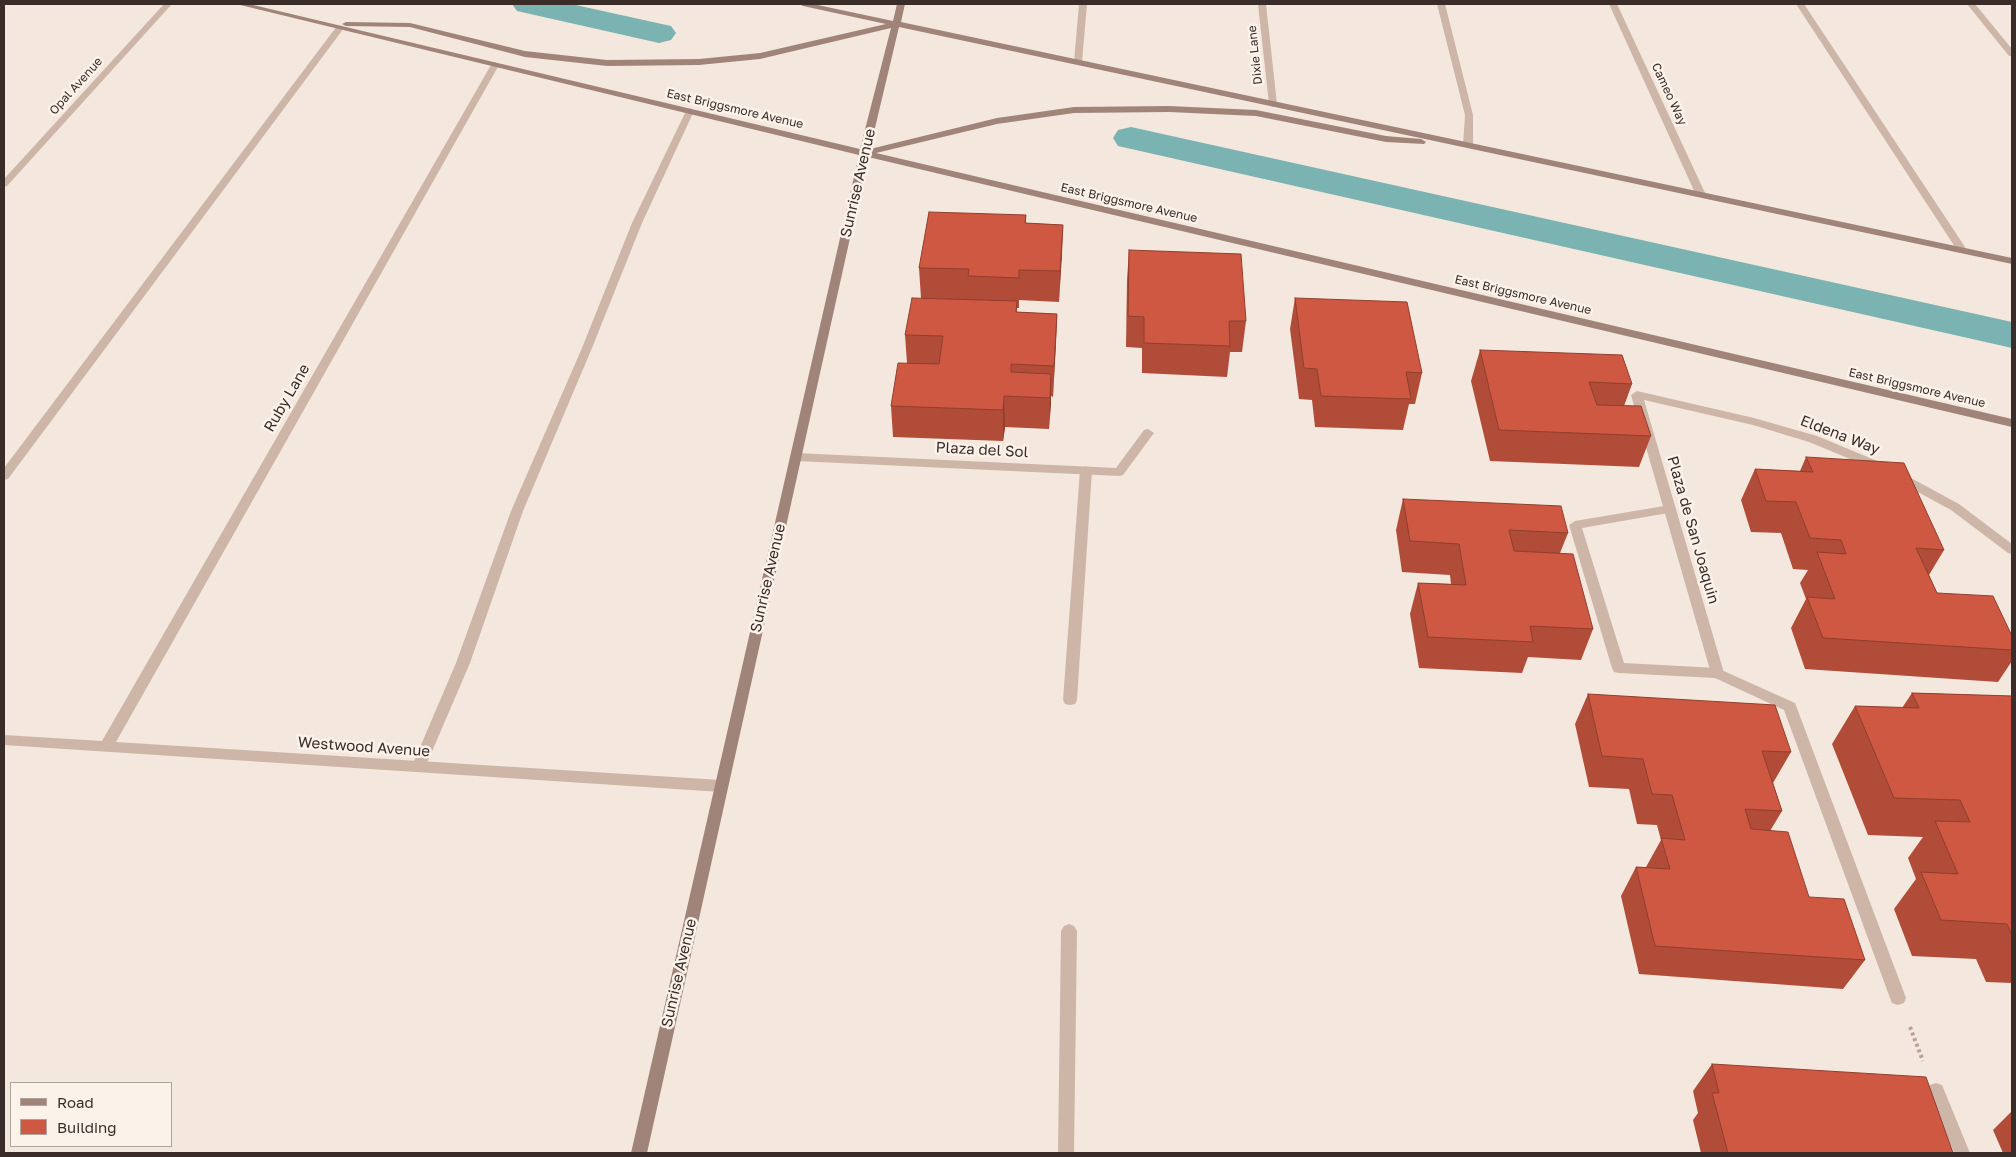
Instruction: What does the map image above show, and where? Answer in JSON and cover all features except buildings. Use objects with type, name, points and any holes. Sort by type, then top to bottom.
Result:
[{"type":"main road","name":"East Briggsmore Avenue","points":[[240,4],[690,112],[2012,423]]},
{"type":"main road","points":[[803,4],[2012,261]]},
{"type":"main road","name":"Sunrise Avenue","points":[[639,1153],[864,153],[901,4]]},
{"type":"main road","points":[[321,23],[410,25],[525,54],[607,63],[699,62],[760,56],[897,24]]},
{"type":"main road","points":[[864,153],[997,121],[1074,110],[1168,109],[1256,113],[1386,139],[1468,145]]},
{"type":"street","name":"Opal Avenue","points":[[4,184],[168,4]]},
{"type":"street","points":[[1078,62],[1083,4]]},
{"type":"street","name":"Dixie Lane","points":[[1262,4],[1273,104]]},
{"type":"street","points":[[1441,4],[1469,115],[1468,145]]},
{"type":"street","name":"Cameo Way","points":[[1613,4],[1701,195]]},
{"type":"street","points":[[1800,4],[1962,250]]},
{"type":"street","points":[[1971,4],[2012,54]]},
{"type":"street","points":[[4,476],[340,28]]},
{"type":"street","name":"Ruby Lane","points":[[106,746],[494,65]]},
{"type":"street","points":[[419,766],[463,663],[517,511],[587,348],[637,223],[690,112]]},
{"type":"street","name":"Plaza de San Joaquin","points":[[1637,395],[1717,673]]},
{"type":"street","name":"Eldena Way","points":[[1637,395],[1754,422],[1804,436],[1883,468],[1955,507],[2012,550]]},
{"type":"street","name":"Plaza del Sol","points":[[796,457],[1119,472],[1148,433]]},
{"type":"street","points":[[1070,700],[1086,470]]},
{"type":"street","points":[[1670,509],[1575,525],[1619,668],[1717,673],[1790,707],[1898,998]]},
{"type":"street","name":"Westwood Avenue","points":[[4,740],[721,786]]},
{"type":"street","points":[[1066,1153],[1069,931]]},
{"type":"street","points":[[1936,1091],[1962,1153]]},
{"type":"path","points":[[1898,998],[1936,1091]]},
{"type":"waterway","points":[[528,4],[659,33]]},
{"type":"waterway","points":[[1131,138],[2012,335]]}]
